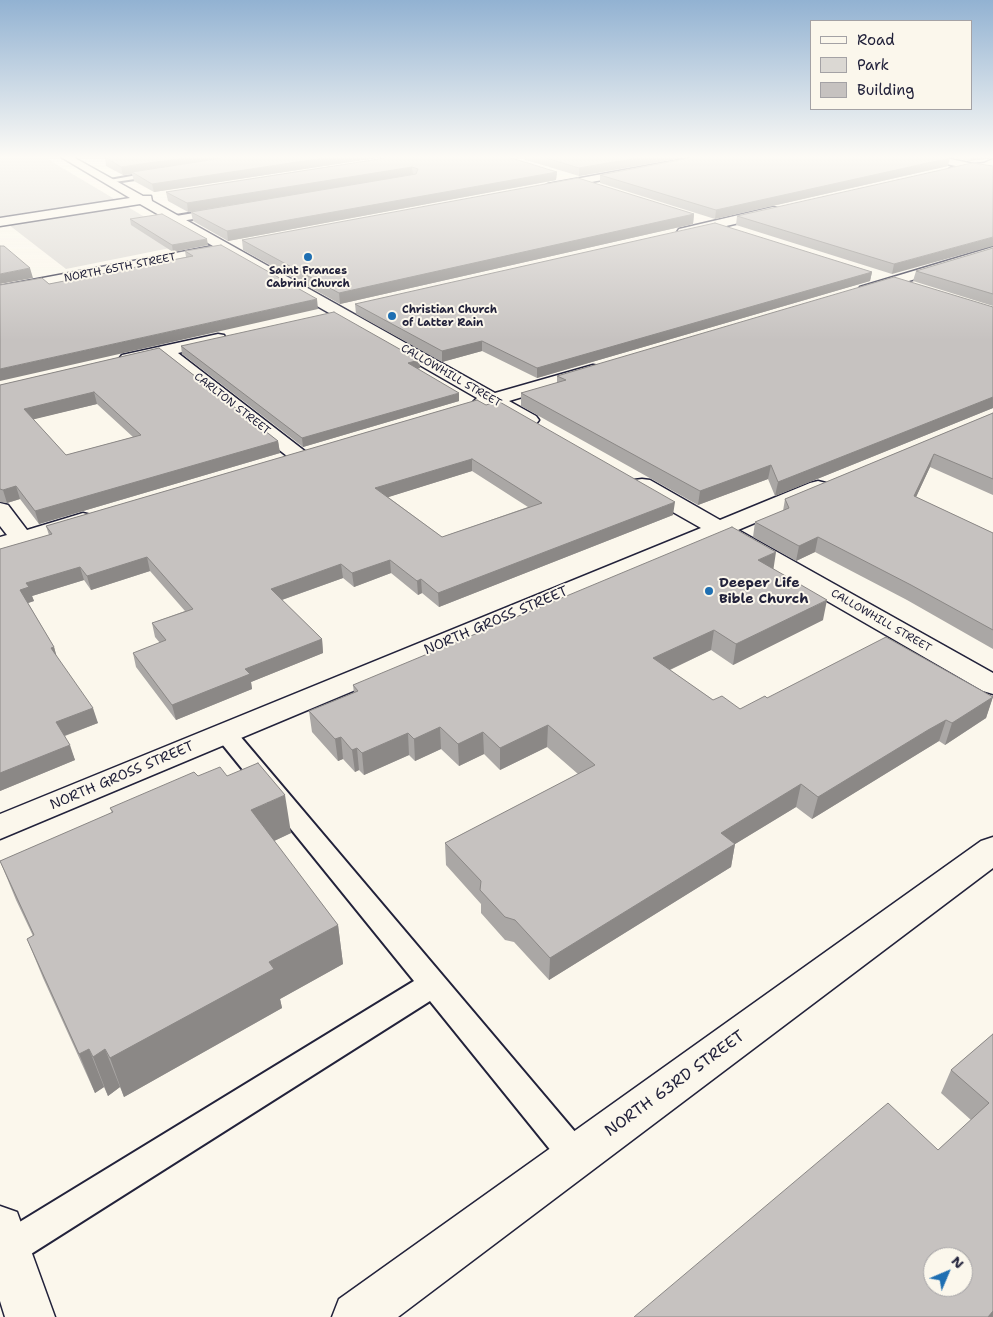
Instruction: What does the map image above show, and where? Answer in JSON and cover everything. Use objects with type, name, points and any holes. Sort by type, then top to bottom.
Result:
[{"type":"street","points":[[0,222],[23,218]]},
{"type":"street","points":[[695,218],[743,234]]},
{"type":"street","points":[[667,236],[743,218]]},
{"type":"street","name":"CALLOWHILL STREET","points":[[176,219],[543,428]]},
{"type":"street","name":"NORTH 65TH STREET","points":[[0,290],[245,244]]},
{"type":"street","points":[[846,295],[993,251]]},
{"type":"street","points":[[875,275],[920,290]]},
{"type":"street","points":[[318,316],[357,307]]},
{"type":"street","points":[[116,362],[232,336]]},
{"type":"street","name":"CARLTON STREET","points":[[165,351],[299,456]]},
{"type":"street","points":[[465,408],[607,366]]},
{"type":"street","name":"CALLOWHILL STREET","points":[[627,476],[993,684]]},
{"type":"street","name":"NORTH GROSS STREET","points":[[0,827],[838,480]]},
{"type":"street","points":[[0,510],[11,542],[98,516]]},
{"type":"street","name":"NORTH 63RD STREET","points":[[357,1317],[993,850]]},
{"type":"street","points":[[2,1244],[30,1317]]},
{"type":"lane","points":[[226,734],[576,1157]]},
{"type":"lane","points":[[2,1244],[433,984]]},
{"type":"green space","points":[[1,218],[147,218],[190,244],[66,269]]},
{"type":"building","points":[[170,218],[207,239],[172,245],[130,219]]},
{"type":"building","points":[[203,218],[297,218],[227,231]]},
{"type":"building","points":[[359,218],[674,218],[339,293],[242,240]]},
{"type":"building","points":[[745,218],[993,218],[993,237],[894,264]]},
{"type":"building","points":[[715,223],[872,272],[537,368],[482,341],[442,351],[355,304]]},
{"type":"building","points":[[221,245],[317,299],[0,369],[0,285],[42,278],[49,284],[193,256],[185,251]]},
{"type":"building","points":[[0,246],[4,246],[30,268],[0,274]]},
{"type":"building","points":[[993,248],[993,294],[916,271]]},
{"type":"building","points":[[894,277],[993,307],[993,397],[778,482],[771,465],[700,491],[521,393],[566,380],[557,376]]},
{"type":"building","points":[[334,312],[419,360],[408,363],[459,393],[302,438],[181,346]]},
{"type":"building","points":[[159,348],[278,441],[35,511],[16,486],[3,490],[0,489],[0,385]],"holes":[[[94,392],[141,435],[66,455],[24,409]]]},
{"type":"building","points":[[477,400],[486,405],[498,401],[675,502],[438,593],[421,579],[417,581],[390,560],[352,573],[341,564],[271,589],[322,639],[245,669],[250,674],[172,705],[133,653],[166,640],[152,623],[193,609],[147,557],[87,576],[80,567],[26,583],[29,587],[20,590],[54,647],[51,648],[93,708],[56,722],[70,745],[0,773],[0,549],[52,534],[46,526]],"holes":[[[472,459],[542,503],[442,537],[375,488]]]},
{"type":"building","points":[[993,413],[993,479],[934,454],[914,496],[993,533],[993,630],[818,537],[799,546],[755,522],[789,508],[785,499]]},
{"type":"building","points":[[732,527],[776,552],[758,560],[827,600],[736,644],[714,630],[653,658],[713,700],[722,696],[740,709],[765,696],[767,698],[886,637],[993,697],[952,723],[946,720],[928,730],[818,797],[801,784],[721,833],[735,844],[550,958],[515,920],[505,917],[480,890],[481,881],[445,843],[595,765],[548,725],[500,748],[483,732],[458,744],[440,727],[414,739],[408,733],[362,753],[357,748],[352,750],[341,737],[335,739],[309,711],[358,691],[353,685]]},
{"type":"building","points":[[258,763],[285,795],[251,810],[338,925],[269,962],[274,969],[110,1058],[105,1049],[93,1057],[89,1049],[79,1054],[27,939],[34,935],[0,861],[113,812],[110,808],[194,772],[198,776],[220,767],[227,776]]},
{"type":"building","points":[[993,1034],[993,1311],[988,1317],[634,1317],[888,1103],[938,1150],[989,1103],[951,1070]]},
{"type":"place","name":"Saint Frances Cabrini Church","points":[[308,257]]},
{"type":"place","name":"Christian Church of Latter Rain","points":[[392,316]]},
{"type":"place","name":"Deeper Life Bible Church","points":[[709,591]]}]
